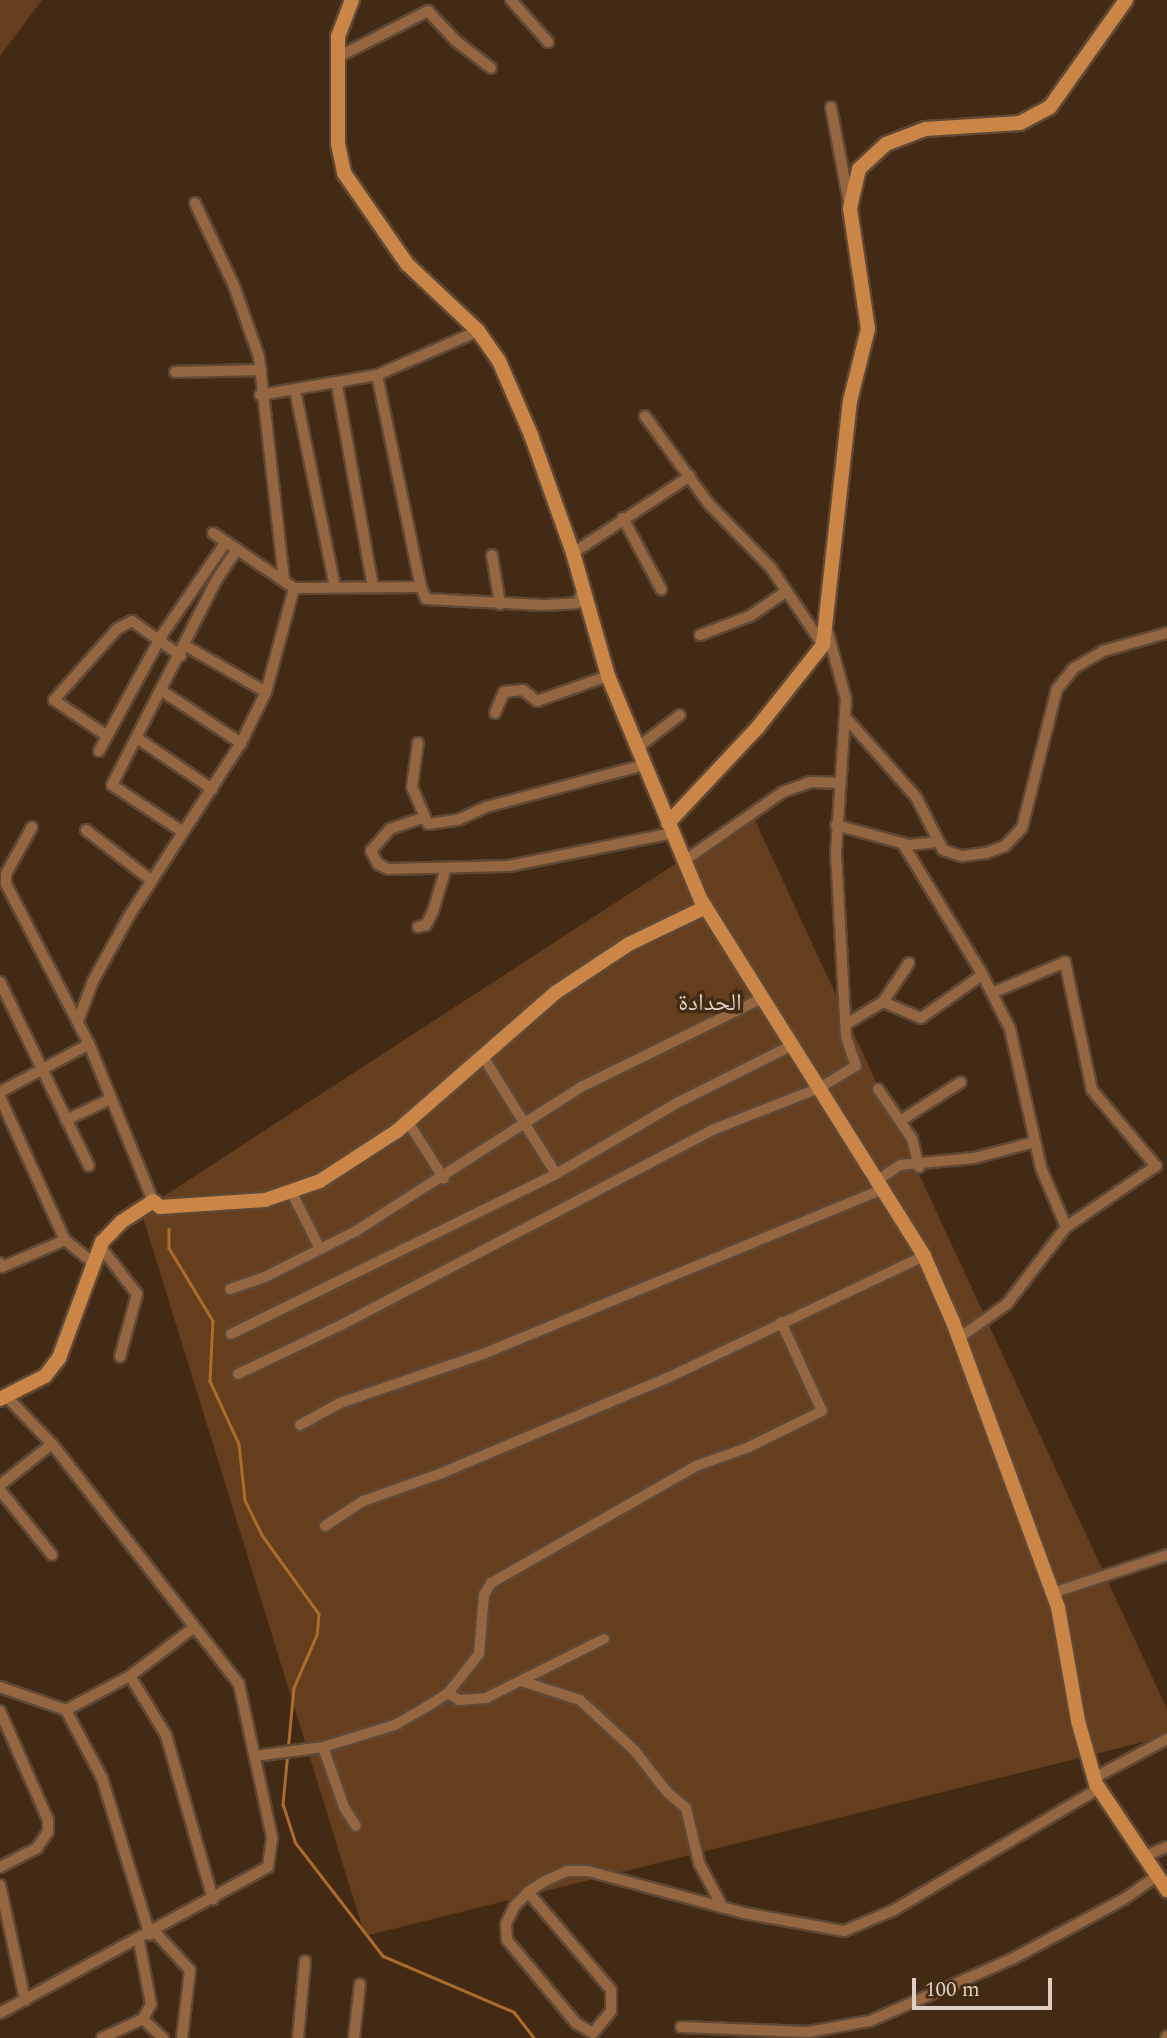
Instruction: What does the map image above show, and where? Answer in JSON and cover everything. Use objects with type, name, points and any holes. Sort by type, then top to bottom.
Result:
[{"type":"main road","points":[[352,0],[341,23],[338,57],[338,144],[344,173],[407,264],[478,331],[499,361],[526,423],[573,553],[581,594],[608,676],[684,861],[706,907],[924,1256],[958,1338],[1053,1593],[1096,1784],[1167,1890]]},
{"type":"main road","points":[[671,828],[758,727],[823,645],[850,401],[868,329],[850,208],[859,169],[886,144],[925,129],[1020,124],[1050,107],[1126,0]]},
{"type":"main road","points":[[2,1397],[45,1376],[60,1358],[93,1263],[100,1246],[113,1228],[153,1201],[160,1207],[265,1200],[292,1193],[362,1156],[408,1122],[555,993],[606,958],[706,907]]},
{"type":"street","points":[[511,0],[548,42]]},
{"type":"street","points":[[338,57],[428,11],[491,68]]},
{"type":"street","points":[[831,107],[850,208]]},
{"type":"street","points":[[195,203],[234,286],[261,370],[260,395],[284,580]]},
{"type":"street","points":[[260,395],[337,384],[377,375],[478,331]]},
{"type":"street","points":[[175,372],[261,370]]},
{"type":"street","points":[[377,375],[421,587],[426,599],[500,604],[577,603],[581,594]]},
{"type":"street","points":[[337,384],[373,587]]},
{"type":"street","points":[[295,390],[335,587]]},
{"type":"street","points":[[645,416],[708,503],[771,568],[784,593],[823,645]]},
{"type":"street","points":[[573,553],[603,537],[623,518],[690,476]]},
{"type":"street","points":[[623,518],[661,589]]},
{"type":"street","points":[[213,533],[294,588],[421,587]]},
{"type":"street","points":[[99,751],[160,639],[226,542]]},
{"type":"street","points":[[183,832],[112,785],[184,651],[217,579],[237,549]]},
{"type":"street","points":[[492,555],[500,604]]},
{"type":"street","points":[[78,1021],[93,981],[152,881],[241,743],[266,692],[294,588]]},
{"type":"street","points":[[700,635],[750,616],[784,593]]},
{"type":"street","points":[[107,736],[54,700],[117,629],[132,621],[160,639],[266,692]]},
{"type":"street","points":[[238,1374],[341,1325],[712,1130],[819,1088],[856,1066],[846,1037],[848,1023],[836,825],[847,719],[843,678],[826,627]]},
{"type":"street","points":[[847,719],[916,797],[943,850],[962,856],[1005,846],[1022,828],[1057,689],[1074,668],[1103,651],[1167,633]]},
{"type":"street","points":[[495,713],[504,692],[523,690],[537,701],[608,676]]},
{"type":"street","points":[[163,691],[241,743]]},
{"type":"street","points":[[637,748],[680,715]]},
{"type":"street","points":[[137,738],[212,789]]},
{"type":"street","points":[[418,743],[412,787],[428,824],[458,820],[486,807],[644,765]]},
{"type":"street","points":[[684,861],[783,792],[811,782],[840,783]]},
{"type":"street","points":[[425,817],[390,829],[371,852],[377,864],[388,869],[542,862],[671,828]]},
{"type":"street","points":[[836,825],[903,844],[937,842]]},
{"type":"street","points":[[32,827],[6,874],[3,885],[89,1044],[153,1201]]},
{"type":"street","points":[[86,830],[152,881]]},
{"type":"street","points":[[903,844],[982,975],[1015,1044],[1043,1176],[1066,1227]]},
{"type":"street","points":[[418,928],[426,925],[433,911],[446,868]]},
{"type":"street","points":[[958,1338],[1007,1304],[1066,1227],[1156,1166],[1092,1090],[1065,962],[992,993]]},
{"type":"street","points":[[848,1023],[883,1002],[909,964]]},
{"type":"street","points":[[883,1002],[921,1018],[982,975]]},
{"type":"street","points":[[0,982],[89,1166]]},
{"type":"street","points":[[230,1289],[265,1278],[444,1178],[611,1070],[764,998]]},
{"type":"street","points":[[89,1044],[0,1094],[65,1240],[93,1263]]},
{"type":"street","points":[[232,1335],[556,1174],[677,1103],[793,1045]]},
{"type":"street","points":[[482,1055],[556,1174]]},
{"type":"street","points":[[900,1121],[961,1082]]},
{"type":"street","points":[[878,1089],[918,1151],[919,1167]]},
{"type":"street","points":[[66,1120],[110,1099]]},
{"type":"street","points":[[408,1122],[444,1178]]},
{"type":"street","points":[[300,1425],[340,1403],[483,1354],[878,1186],[900,1165],[919,1167],[1035,1142]]},
{"type":"street","points":[[292,1193],[320,1249]]},
{"type":"street","points":[[0,1263],[2,1267],[65,1240]]},
{"type":"street","points":[[100,1246],[137,1294],[120,1357]]},
{"type":"street","points":[[324,1526],[363,1501],[442,1473],[667,1378],[924,1256]]},
{"type":"street","points":[[255,1756],[323,1747],[395,1725],[448,1693],[479,1654],[484,1595],[491,1583],[696,1466],[749,1447],[821,1411],[781,1322]]},
{"type":"street","points":[[0,2013],[139,1941],[268,1867],[272,1837],[239,1684],[192,1629],[51,1444],[2,1397]]},
{"type":"street","points":[[51,1444],[0,1488],[52,1555]]},
{"type":"street","points":[[1053,1593],[1167,1555]]},
{"type":"street","points":[[66,1710],[130,1675],[192,1629]]},
{"type":"street","points":[[448,1693],[459,1700],[486,1698],[604,1639]]},
{"type":"street","points":[[130,1675],[166,1735],[213,1899]]},
{"type":"street","points":[[520,1681],[580,1700],[635,1751],[686,1808],[699,1863],[723,1908]]},
{"type":"street","points":[[0,1687],[66,1710],[102,1779],[152,1933],[190,1970],[182,2038]]},
{"type":"street","points":[[0,1710],[48,1820],[48,1832],[37,1848],[0,1867]]},
{"type":"street","points":[[528,1892],[611,1990],[611,2011],[593,2033],[576,2023],[507,1940],[506,1924],[528,1892],[555,1876],[578,1870],[641,1883],[723,1908],[825,1931],[852,1929],[894,1910],[1167,1739]]},
{"type":"street","points":[[323,1747],[344,1807],[356,1826]]},
{"type":"street","points":[[1143,1857],[1167,1847]]},
{"type":"street","points":[[681,2027],[808,2032],[870,2021],[1012,1959],[1124,1899],[1156,1877]]},
{"type":"street","points":[[0,1885],[26,2000]]},
{"type":"street","points":[[102,2038],[143,2019],[151,2004],[139,1941]]},
{"type":"street","points":[[298,2038],[304,1961]]},
{"type":"street","points":[[354,2038],[360,1984]]},
{"type":"street","points":[[143,2019],[163,2038]]},
{"type":"shaded area","points":[[0,0],[42,0],[0,56]]},
{"type":"shaded area","points":[[752,814],[1167,1709],[1167,1736],[365,1936],[141,1211]]},
{"type":"waterway","points":[[169,1229],[169,1248],[213,1321],[210,1381],[239,1444],[245,1500],[262,1535],[319,1614],[317,1635],[294,1688],[283,1804],[295,1842],[383,1956],[514,2012],[534,2038]]},
{"type":"district","name":"الحدادة","points":[[710,1004]]}]
